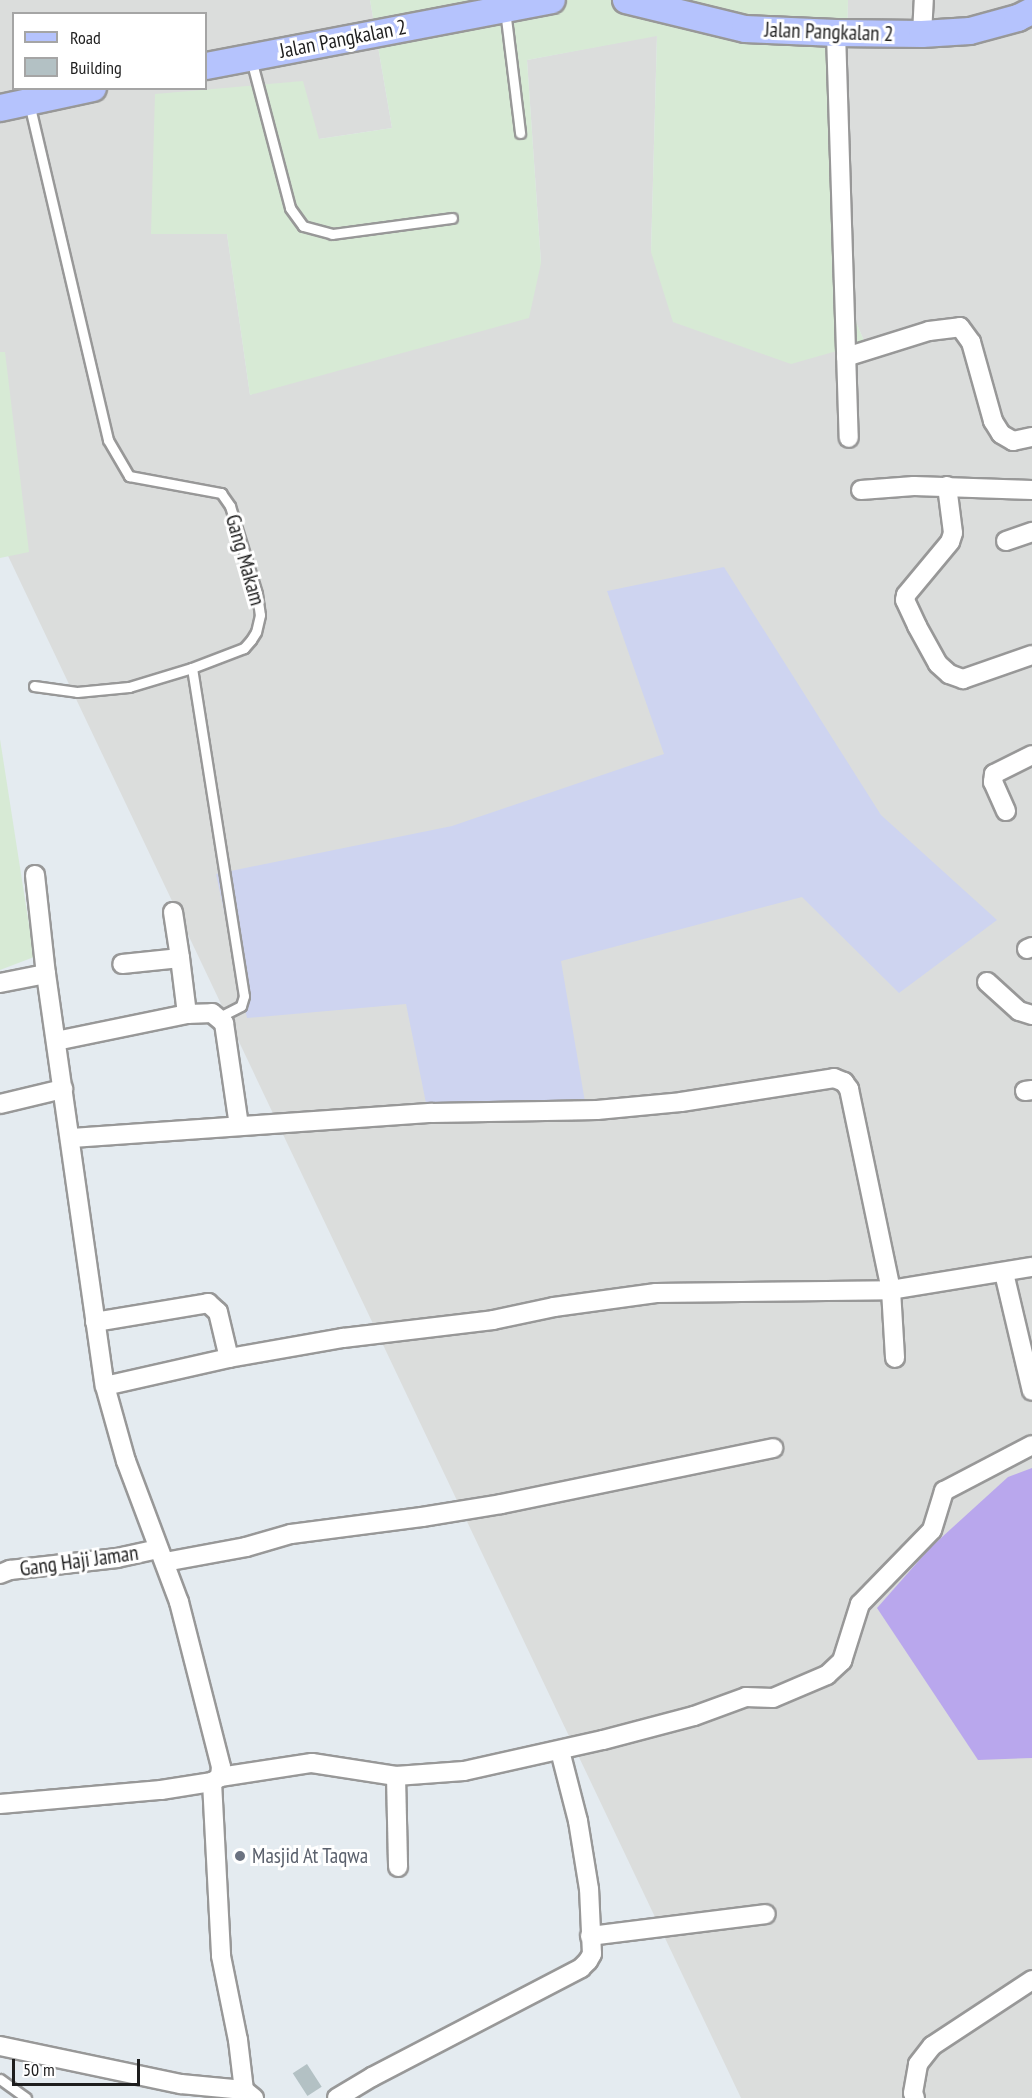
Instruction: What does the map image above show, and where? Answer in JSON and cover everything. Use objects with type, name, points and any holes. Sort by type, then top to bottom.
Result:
[{"type":"street","name":"Jalan Pangkalan 2","points":[[207,66],[552,0]]},
{"type":"street","name":"Jalan Pangkalan 2","points":[[626,0],[665,4],[703,20],[745,29],[836,33],[922,34],[970,31],[1018,18],[1032,11]]},
{"type":"street","points":[[922,34],[924,0]]},
{"type":"street","points":[[836,33],[849,438]]},
{"type":"street","points":[[0,108],[84,90]]},
{"type":"street","points":[[846,357],[929,331],[960,327],[971,342],[993,421],[1000,434],[1013,441],[1032,437]]},
{"type":"street","points":[[861,490],[947,486],[1032,490]]},
{"type":"street","points":[[947,486],[953,533],[950,542],[906,595],[905,600],[922,635],[938,664],[949,674],[963,679],[1032,655]]},
{"type":"street","points":[[1006,541],[1032,532]]},
{"type":"street","points":[[1006,811],[993,782],[994,774],[1032,755]]},
{"type":"street","points":[[0,2046],[181,2084],[249,2094],[221,1956],[216,1780],[221,1767],[201,1682],[162,1556],[126,1461],[105,1386],[72,1138],[46,974],[35,875]]},
{"type":"street","points":[[173,912],[187,1014]]},
{"type":"street","points":[[122,964],[180,957]]},
{"type":"street","points":[[0,983],[46,974]]},
{"type":"street","points":[[987,982],[1018,1011],[1032,1015]]},
{"type":"street","points":[[56,1041],[187,1014],[212,1013],[224,1023],[231,1057],[239,1126]]},
{"type":"street","points":[[72,1138],[432,1113],[597,1110],[681,1102],[821,1078],[834,1078],[844,1082],[849,1089],[891,1290],[895,1358]]},
{"type":"street","points":[[0,1104],[63,1089]]},
{"type":"street","points":[[105,1386],[229,1358],[402,1329],[493,1320],[554,1307],[657,1293],[891,1290],[1032,1267]]},
{"type":"street","points":[[1004,1273],[1032,1391]]},
{"type":"street","points":[[95,1322],[212,1304],[218,1312],[229,1358]]},
{"type":"street","points":[[0,1804],[161,1790],[312,1763],[396,1776],[464,1771],[560,1751],[694,1716],[746,1697],[773,1698],[828,1676],[842,1661],[860,1604],[932,1530],[944,1491],[1032,1445]]},
{"type":"street","name":"Gang Haji Jaman","points":[[0,1574],[10,1570],[117,1558],[162,1556],[246,1547],[291,1534],[501,1504],[773,1448]]},
{"type":"street","points":[[337,2098],[372,2077],[581,1968],[592,1954],[590,1889],[578,1821],[560,1751]]},
{"type":"street","points":[[396,1776],[398,1867]]},
{"type":"street","points":[[590,1936],[766,1914]]},
{"type":"street","points":[[915,2098],[914,2087],[918,2064],[932,2046],[1032,1980]]},
{"type":"lane","points":[[505,8],[520,133]]},
{"type":"lane","points":[[250,57],[290,208],[303,226],[332,234],[452,218]]},
{"type":"lane","name":"Gang Makam","points":[[28,102],[108,440],[129,476],[220,493],[230,506],[257,594],[260,615],[251,640],[244,648],[192,668],[129,687],[77,692],[34,686]]},
{"type":"lane","points":[[192,668],[244,996],[241,1006],[219,1017]]},
{"type":"lane","points":[[0,2079],[26,2098]]},
{"type":"shaded area","points":[[0,0],[370,0],[392,128],[319,139],[152,234],[227,234],[250,395],[541,263],[527,60],[657,35],[651,252],[865,343],[841,287],[848,0],[1032,0],[1032,2098],[741,2098],[0,539]]},
{"type":"shaded area","points":[[370,0],[848,0],[841,287],[865,343],[791,364],[673,322],[651,252],[657,36],[527,60],[541,263],[529,318],[250,395],[227,234],[151,234],[155,94],[303,81],[319,139],[392,128]]},
{"type":"shaded area","points":[[0,352],[5,352],[29,552],[0,558]]},
{"type":"shaded area","points":[[724,567],[881,815],[997,920],[899,993],[802,897],[561,961],[585,1102],[428,1113],[406,1004],[247,1018],[216,874],[452,826],[664,754],[607,591]]},
{"type":"shaded area","points":[[0,739],[34,957],[0,970]]},
{"type":"shaded area","points":[[1032,1468],[1032,1758],[978,1760],[877,1608],[930,1548],[1008,1477]]},
{"type":"building","points":[[307,2064],[322,2087],[307,2096],[293,2073]]},
{"type":"place","name":"Masjid At Taqwa","points":[[240,1856]]}]
